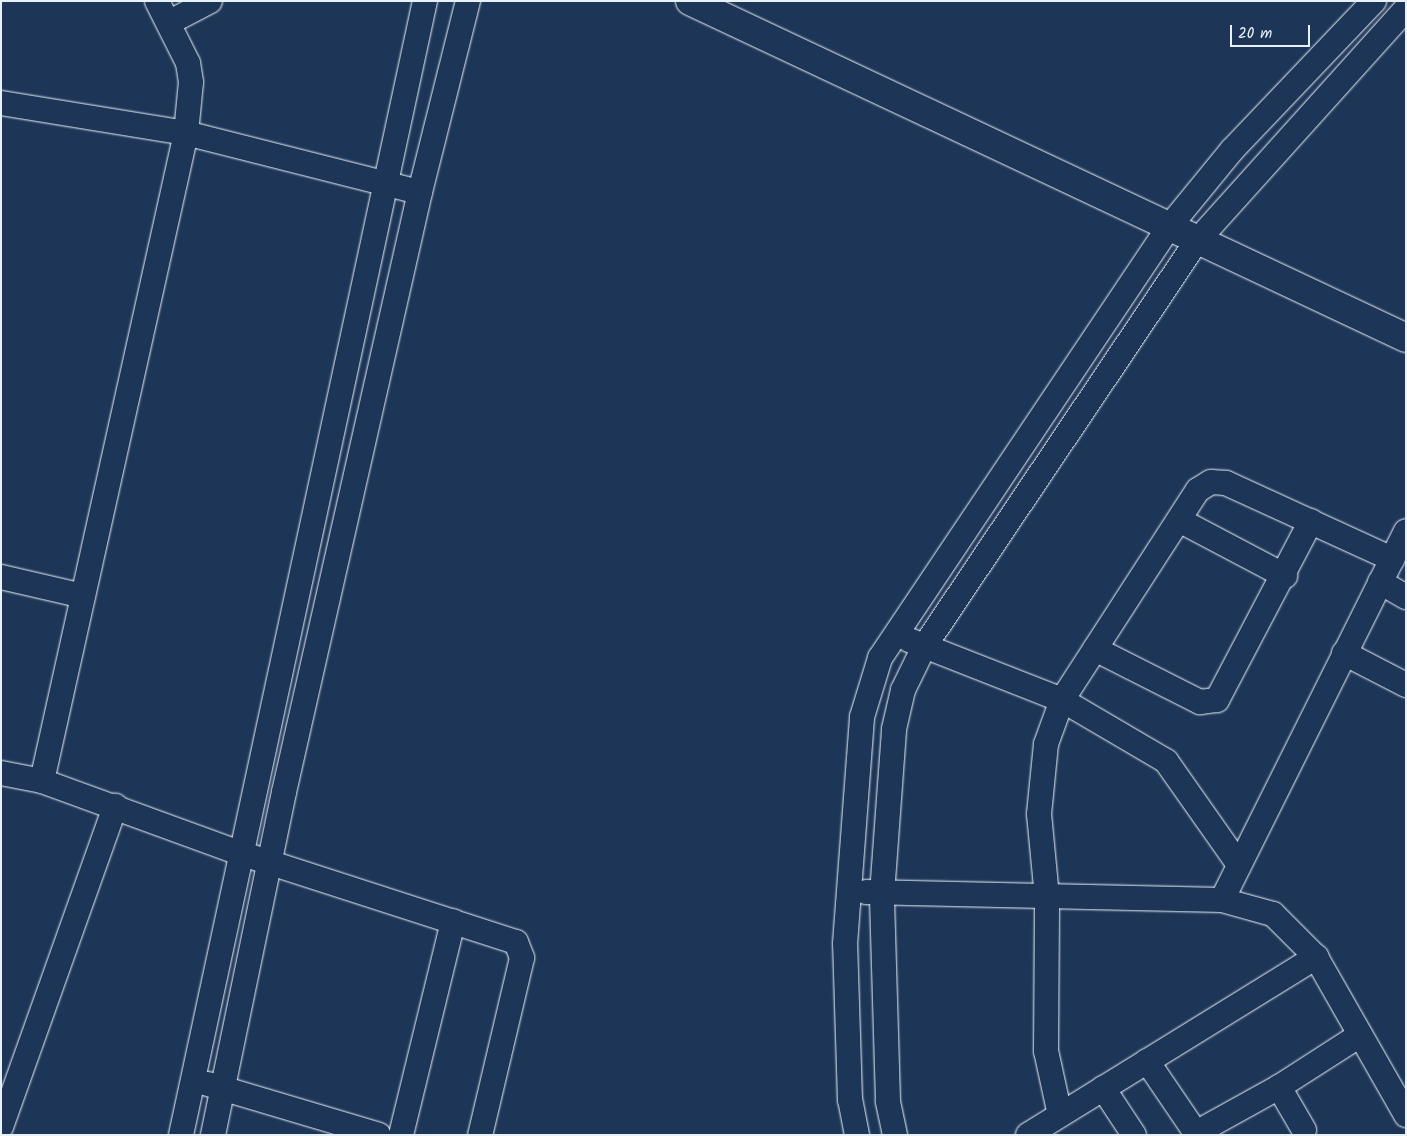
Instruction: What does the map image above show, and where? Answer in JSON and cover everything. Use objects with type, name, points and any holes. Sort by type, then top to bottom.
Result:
[{"type":"street","points":[[42,781],[186,132],[191,82],[170,22],[157,1]]},
{"type":"street","points":[[170,22],[210,1]]},
{"type":"street","points":[[180,1135],[425,1]]},
{"type":"street","points":[[213,1135],[270,859],[420,192],[468,1]]},
{"type":"street","points":[[690,1],[1169,226],[1196,241],[1406,338]]},
{"type":"street","points":[[857,1135],[850,1100],[848,891],[862,717],[880,658],[894,632],[1169,226],[1232,150],[1374,1]]},
{"type":"street","points":[[895,1135],[888,1101],[882,894],[894,729],[903,690],[924,647],[1196,241],[1404,15]]},
{"type":"street","points":[[1,103],[186,132],[420,192]]},
{"type":"street","points":[[1060,1115],[1046,1051],[1047,897],[1039,814],[1046,744],[1062,700],[1198,490],[1211,482],[1226,483],[1392,559]]},
{"type":"street","points":[[1178,520],[1285,576]]},
{"type":"street","points":[[1095,649],[1200,702],[1217,700],[1285,576],[1311,522]]},
{"type":"street","points":[[1222,900],[1406,531]]},
{"type":"street","points":[[1,577],[83,596]]},
{"type":"street","points":[[1380,582],[1406,597]]},
{"type":"street","points":[[894,632],[924,647],[1062,700],[1166,761],[1239,865]]},
{"type":"street","points":[[1344,653],[1406,685]]},
{"type":"street","points":[[1,773],[42,781],[240,853],[270,859],[516,942],[522,958],[480,1135]]},
{"type":"street","points":[[1,1128],[115,806]]},
{"type":"street","points":[[848,891],[882,894],[1222,900],[1273,914],[1316,957],[1360,1035],[1399,1090],[1406,1116]]},
{"type":"street","points":[[401,1135],[453,921]]},
{"type":"street","points":[[1028,1135],[1316,957]]},
{"type":"street","points":[[1147,1061],[1196,1133],[1279,1087],[1360,1035]]},
{"type":"street","points":[[192,1080],[379,1135]]},
{"type":"street","points":[[1279,1087],[1302,1133]]},
{"type":"street","points":[[1104,1088],[1134,1135]]}]
